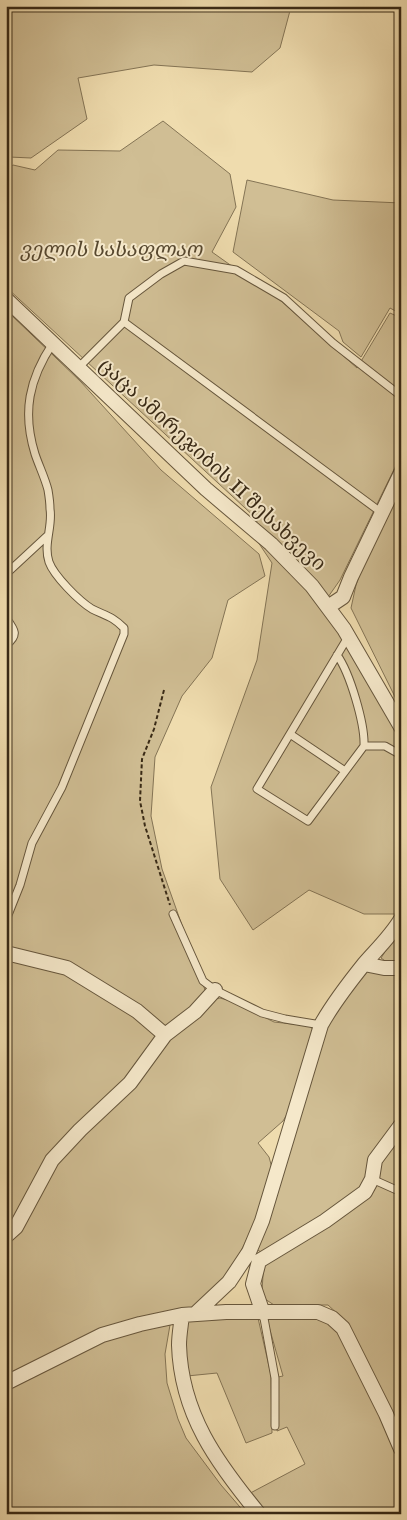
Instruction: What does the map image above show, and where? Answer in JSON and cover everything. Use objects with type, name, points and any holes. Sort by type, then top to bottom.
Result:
[{"type":"street","name":"ცაცა ამირეჯიბის II შესახვევი","points":[[6,299],[206,489],[271,544],[312,586],[348,636],[401,727]]},
{"type":"street","points":[[328,608],[344,597],[351,578],[401,473]]},
{"type":"street","points":[[263,1313],[253,1284],[254,1256],[262,1221],[321,1025],[330,1009],[401,919]]},
{"type":"street","points":[[6,953],[68,968],[137,1011],[165,1035]]},
{"type":"street","points":[[364,964],[384,968],[401,968]]},
{"type":"street","points":[[6,1236],[16,1227],[52,1160],[80,1130],[130,1083],[165,1035],[195,1012],[215,990]]},
{"type":"street","points":[[259,1514],[238,1488],[204,1438],[195,1421],[186,1393],[179,1344],[189,1315],[229,1282],[254,1256],[325,1221],[366,1192],[372,1180],[375,1160],[401,1125]]},
{"type":"street","points":[[6,1383],[102,1335],[189,1315],[318,1312],[332,1318],[343,1328],[386,1414],[401,1449]]},
{"type":"lane","points":[[79,367],[124,322],[129,298],[160,274],[184,261],[236,270],[284,298],[333,343],[401,396]]},
{"type":"lane","points":[[124,322],[382,513]]},
{"type":"lane","points":[[6,920],[20,885],[32,843],[62,787],[124,634],[124,628],[114,619],[86,604],[74,595],[49,562],[47,536],[51,516],[48,490],[35,454],[28,423],[31,391],[40,362],[53,342]]},
{"type":"lane","points":[[6,574],[47,536]]},
{"type":"lane","points":[[6,618],[13,627],[15,634],[13,640],[6,645]]},
{"type":"lane","points":[[337,655],[344,665],[364,733],[364,746],[308,821],[257,789],[348,636]]},
{"type":"lane","points":[[290,734],[345,771]]},
{"type":"lane","points":[[364,746],[385,746],[401,755]]},
{"type":"lane","points":[[173,914],[203,981],[215,990],[262,1013],[321,1025]]},
{"type":"lane","points":[[372,1180],[401,1192]]},
{"type":"lane","points":[[263,1313],[275,1378],[275,1426]]},
{"type":"path","points":[[164,690],[154,729],[142,759],[140,801],[145,826],[173,914]]},
{"type":"green space","points":[[6,6],[291,7],[280,48],[252,72],[154,65],[78,78],[87,119],[31,158],[9,157],[6,159]]},
{"type":"green space","name":"ველის სასაფლაო","points":[[163,121],[230,174],[236,207],[212,252],[281,301],[357,368],[390,313],[401,318],[401,455],[340,580],[321,607],[353,650],[401,741],[401,906],[398,914],[364,914],[309,890],[253,930],[220,879],[211,787],[257,660],[272,563],[250,530],[258,520],[6,287],[6,171],[13,165],[35,170],[58,150],[120,151]]},
{"type":"green space","points":[[247,180],[333,200],[401,203],[401,314],[390,308],[361,357],[343,342],[339,331],[233,252]]},
{"type":"green space","points":[[6,310],[81,382],[161,470],[259,554],[265,576],[228,600],[212,658],[182,696],[155,757],[151,816],[162,869],[205,990],[204,997],[168,1026],[160,1025],[115,992],[6,951],[6,926],[22,889],[30,840],[15,892],[6,910]]},
{"type":"green space","points":[[401,485],[401,709],[351,608],[356,585],[370,546]]},
{"type":"green space","points":[[401,927],[401,965],[391,965],[381,958]]},
{"type":"green space","points":[[6,960],[63,970],[130,1012],[159,1037],[127,1078],[44,1163],[13,1222],[6,1228]]},
{"type":"green space","points":[[365,971],[401,973],[401,1117],[391,1130],[358,1195],[264,1253],[257,1250],[329,1018]]},
{"type":"green space","points":[[220,998],[234,1002],[274,1022],[310,1026],[313,1030],[293,1104],[283,1121],[258,1143],[269,1157],[272,1168],[256,1221],[231,1271],[201,1302],[187,1310],[6,1377],[6,1241],[51,1169],[167,1038],[211,1000]]},
{"type":"green space","points":[[401,1131],[401,1437],[357,1343],[340,1316],[328,1305],[274,1305],[265,1299],[262,1291],[265,1264],[374,1191],[378,1162]]},
{"type":"green space","points":[[318,1315],[333,1322],[381,1418],[401,1466],[401,1514],[254,1514],[241,1498],[305,1464],[287,1427],[277,1431],[278,1377],[283,1376],[266,1316]]},
{"type":"green space","points":[[258,1318],[271,1375],[272,1433],[246,1443],[217,1373],[177,1377],[182,1321]]},
{"type":"green space","points":[[168,1323],[170,1325],[165,1354],[167,1383],[178,1419],[186,1438],[221,1485],[246,1514],[6,1514],[6,1387],[80,1349],[129,1331]]}]
